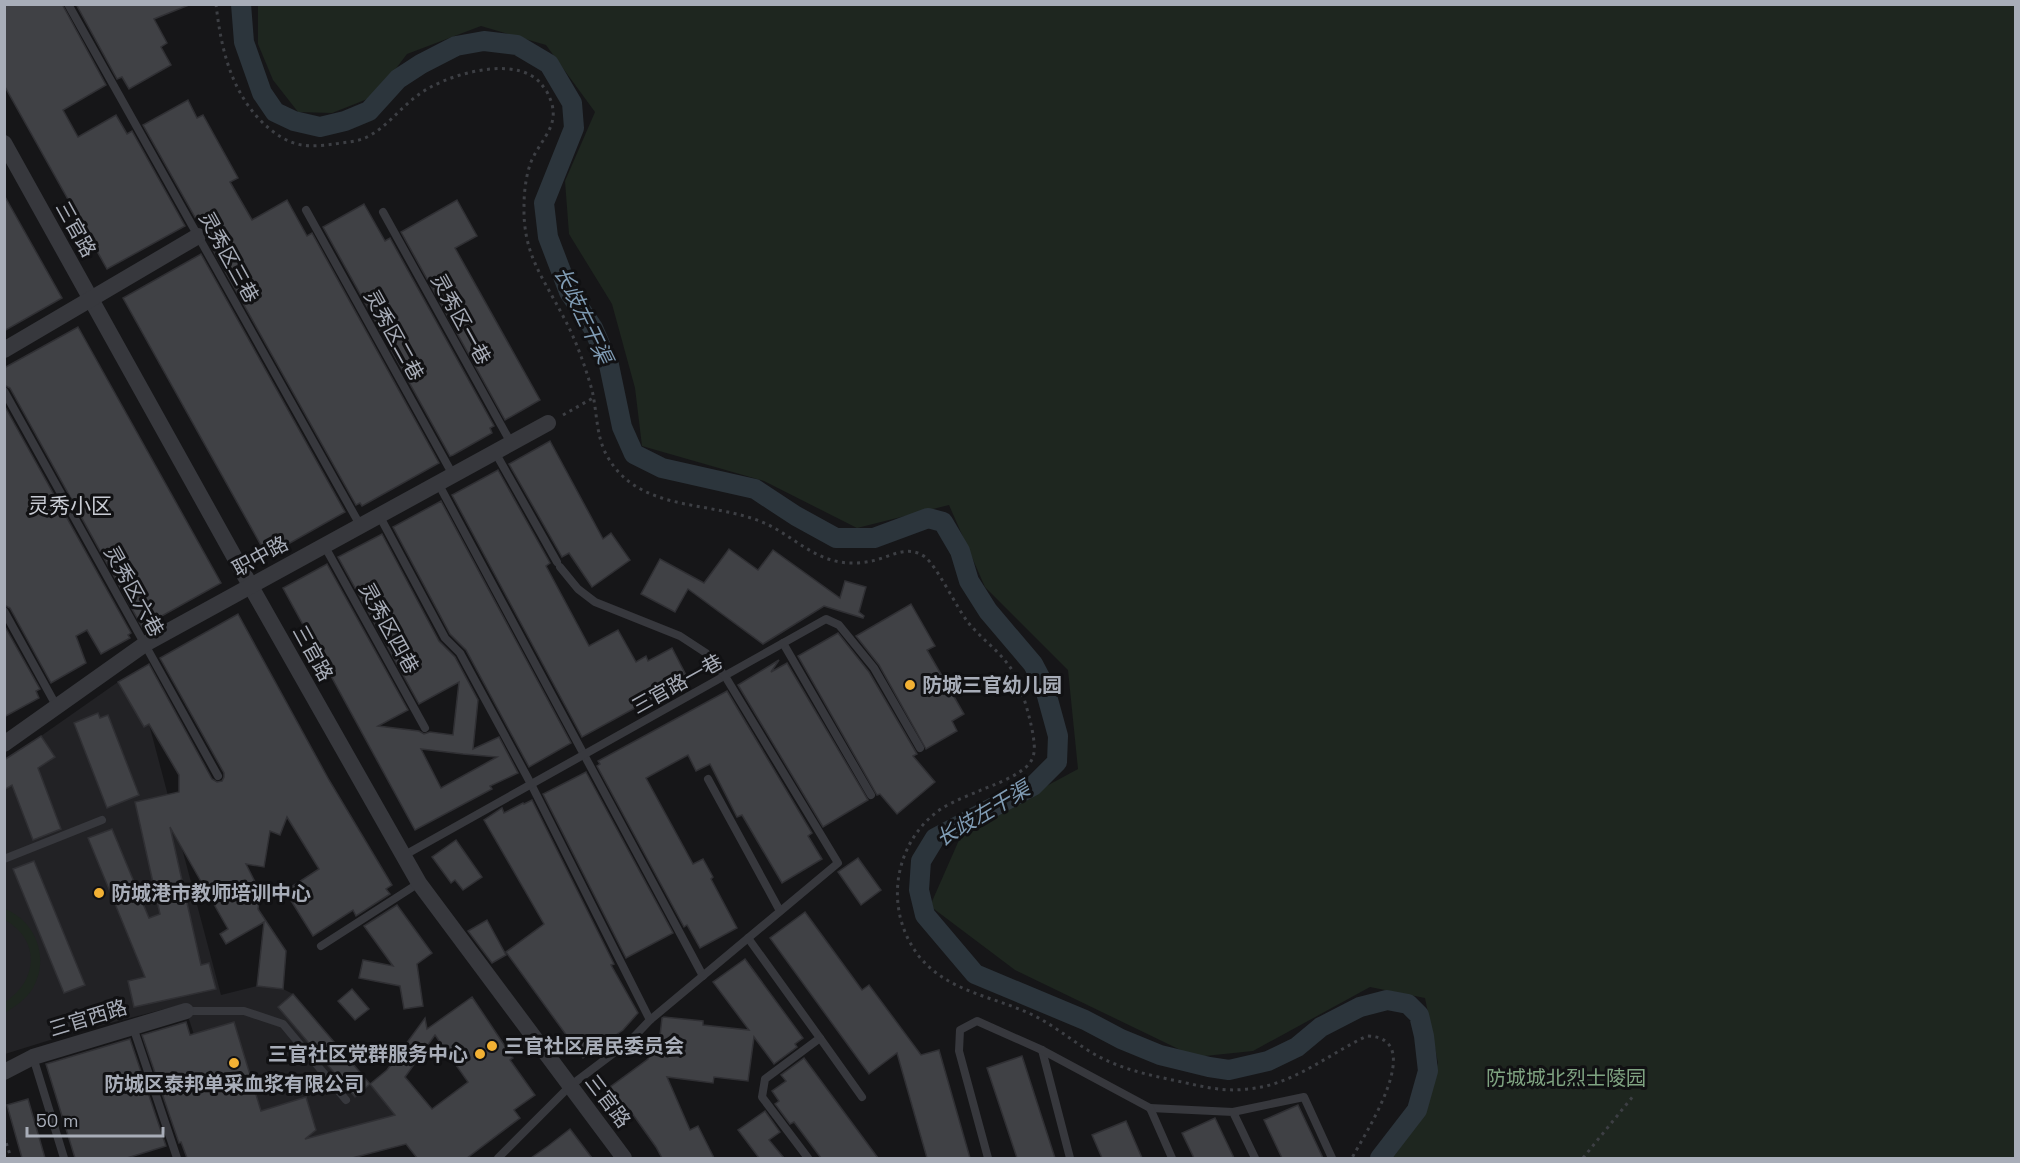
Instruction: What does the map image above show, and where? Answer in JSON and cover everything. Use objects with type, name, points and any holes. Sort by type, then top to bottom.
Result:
[{"type":"street","name":"三官路","points":[[4,143],[419,883],[624,1158]]},
{"type":"street","points":[[4,350],[198,236]]},
{"type":"street","name":"职中路","points":[[4,744],[145,644],[548,423]]},
{"type":"street","name":"三官西路","points":[[4,1072],[33,1057],[186,1011]]},
{"type":"lane","name":"灵秀区三巷","points":[[68,4],[360,525]]},
{"type":"lane","name":"灵秀区二巷","points":[[306,210],[453,475]]},
{"type":"lane","name":"灵秀区一巷","points":[[383,212],[511,443]]},
{"type":"lane","name":"灵秀区六巷","points":[[4,391],[218,776]]},
{"type":"lane","points":[[495,452],[558,565],[578,590],[595,602],[680,636],[706,652],[725,676],[838,863],[651,1020],[631,1040],[570,1086],[498,1158]]},
{"type":"lane","points":[[438,483],[703,976]]},
{"type":"lane","points":[[379,515],[446,638],[460,653],[531,784],[651,1020]]},
{"type":"lane","name":"灵秀区四巷","points":[[324,545],[425,728]]},
{"type":"lane","points":[[4,611],[57,707]]},
{"type":"lane","name":"三官路一巷","points":[[403,856],[826,619],[839,625],[874,668],[920,748]]},
{"type":"lane","points":[[783,643],[871,795]]},
{"type":"lane","points":[[708,779],[780,911]]},
{"type":"lane","points":[[4,860],[102,820]]},
{"type":"lane","points":[[321,946],[419,883]]},
{"type":"lane","points":[[748,938],[862,1097]]},
{"type":"lane","points":[[186,1011],[244,1011],[283,1024],[346,1100]]},
{"type":"lane","points":[[988,1158],[958,1051],[960,1030],[977,1021],[1042,1050],[1150,1108],[1233,1113],[1304,1097],[1332,1158]]},
{"type":"lane","points":[[134,1027],[177,1158]]},
{"type":"lane","points":[[808,1158],[762,1096],[765,1079],[820,1038]]},
{"type":"lane","points":[[1042,1050],[1070,1158]]},
{"type":"lane","points":[[33,1057],[64,1158]]},
{"type":"lane","points":[[1150,1108],[1172,1158]]},
{"type":"lane","points":[[1233,1113],[1255,1158]]},
{"type":"path","points":[[215,5],[230,74],[242,97],[259,119],[277,136],[300,145],[322,146],[358,141],[373,135],[422,91],[436,83],[467,73],[516,69],[531,75],[541,84],[550,98],[553,113],[551,129],[531,162],[524,206],[525,230],[531,256],[573,337],[593,398],[602,447],[612,464],[640,489],[681,504],[746,516],[764,522],[825,558],[853,563],[876,560],[903,551],[920,554],[931,562],[966,620],[1011,669],[1020,687],[1034,739],[1035,751],[1029,764],[1000,782],[941,809],[925,822],[913,838],[902,861],[898,876],[897,898],[904,932],[914,950],[930,969],[956,986],[1031,1014],[1116,1066],[1222,1090],[1272,1085],[1295,1077],[1367,1036],[1384,1039],[1391,1047],[1394,1058],[1389,1088],[1352,1158]]},
{"type":"path","points":[[548,423],[593,398]]},
{"type":"path","points":[[1583,1158],[1634,1095]]},
{"type":"path","points":[[4,1136],[11,1158]]},
{"type":"shaded area","name":"防城港市教师培训中心","points":[[118,682],[144,726],[149,724],[221,995],[257,986],[283,989],[293,994],[370,1084],[394,1064],[430,1106],[406,1127],[399,1146],[354,1158],[234,1158],[184,1004],[76,1032],[5,1054],[5,790],[55,757],[41,736]]},
{"type":"green space","name":"防城城北烈士陵园","points":[[258,5],[2015,5],[2015,1158],[1390,1158],[1422,1114],[1438,1063],[1425,998],[1370,987],[1253,1051],[1195,1057],[1015,970],[930,906],[963,831],[1078,769],[1068,670],[985,587],[949,505],[857,528],[764,481],[642,446],[635,388],[612,304],[569,234],[565,181],[595,112],[546,45],[481,26],[407,54],[375,96],[332,113],[298,112],[273,80],[258,44]]},
{"type":"green space","points":[[5,909],[25,922],[32,932],[40,953],[40,965],[33,988],[5,1013],[5,1002],[24,983],[31,961],[30,949],[25,938],[17,928],[5,920]]},
{"type":"building","points":[[4,4],[62,4],[106,85],[63,110],[78,137],[116,115],[127,134],[132,131],[185,226],[107,269],[4,85]]},
{"type":"building","points":[[76,4],[189,5],[154,19],[167,43],[161,47],[171,65],[129,89],[122,77],[117,79]]},
{"type":"building","points":[[188,100],[197,118],[203,115],[238,178],[230,182],[252,220],[287,200],[307,236],[312,233],[439,463],[362,506],[360,503],[356,505],[212,248],[216,246],[200,217],[196,219],[143,125]]},
{"type":"building","points":[[4,195],[62,298],[4,331]]},
{"type":"building","points":[[457,200],[477,236],[455,248],[540,400],[505,420],[401,232]]},
{"type":"building","points":[[364,204],[385,241],[390,238],[494,426],[490,428],[492,433],[453,455],[450,456],[323,227]]},
{"type":"building","points":[[201,254],[345,512],[267,556],[123,298]]},
{"type":"building","points":[[78,327],[221,583],[142,627],[10,388],[4,385],[4,368]]},
{"type":"building","points":[[4,405],[131,633],[128,635],[130,638],[101,654],[87,630],[76,636],[86,663],[51,683],[10,608],[4,605]]},
{"type":"building","points":[[550,441],[603,539],[611,533],[630,560],[592,587],[569,553],[562,557],[509,464]]},
{"type":"building","points":[[498,470],[550,563],[546,566],[589,646],[618,630],[636,662],[646,656],[648,661],[672,648],[688,679],[582,737],[452,495]]},
{"type":"building","points":[[441,501],[571,743],[529,767],[466,650],[450,634],[393,527]]},
{"type":"building","points":[[382,534],[439,641],[455,657],[478,700],[473,749],[499,737],[518,773],[490,786],[492,789],[415,830],[283,588],[327,564],[408,710],[378,726],[419,731],[424,734],[430,732],[453,735],[459,682],[419,704],[338,557]],"holes":[[[421,749],[497,757],[441,788]]]},
{"type":"building","points":[[729,549],[758,570],[773,550],[840,598],[845,581],[866,587],[859,612],[864,616],[863,618],[824,606],[763,644],[688,589],[675,612],[641,594],[660,559],[704,583]]},
{"type":"building","name":"防城三官幼儿园","points":[[911,604],[935,646],[927,650],[964,714],[952,721],[957,731],[926,749],[879,665],[856,636]]},
{"type":"building","points":[[238,614],[329,780],[392,885],[386,889],[390,894],[356,916],[353,910],[313,936],[285,891],[319,869],[287,817],[280,835],[270,831],[264,867],[246,864],[260,892],[258,909],[286,951],[283,989],[257,986],[264,922],[226,944],[220,934],[228,929],[170,827],[201,965],[209,963],[216,989],[134,1007],[128,981],[145,977],[88,838],[112,829],[149,918],[160,914],[135,802],[179,792],[179,775],[149,724],[144,727],[118,682],[149,664],[212,779],[217,782],[222,781],[224,773],[160,658]]},
{"type":"building","points":[[4,625],[40,689],[36,691],[39,698],[4,717]]},
{"type":"building","points":[[838,633],[869,672],[917,754],[913,756],[935,782],[897,814],[880,794],[877,795],[798,656]]},
{"type":"building","points":[[779,660],[771,672],[787,663],[868,800],[823,827],[738,685]]},
{"type":"building","points":[[727,691],[812,833],[808,836],[822,859],[782,883],[742,815],[737,817],[710,764],[696,771],[688,755],[646,778],[693,864],[703,859],[737,928],[700,948],[687,925],[684,927],[597,766],[600,764],[598,761]]},
{"type":"building","points":[[98,713],[100,718],[108,715],[139,795],[107,808],[74,723]]},
{"type":"building","points":[[41,736],[55,757],[38,768],[61,829],[33,840],[12,785],[4,790],[4,760]]},
{"type":"building","points":[[586,772],[673,933],[626,958],[543,794]]},
{"type":"building","points":[[532,800],[614,964],[611,965],[638,1013],[623,1030],[583,1058],[506,952],[544,924],[484,820],[502,808],[504,813]]},
{"type":"building","points":[[456,840],[482,877],[463,890],[455,880],[451,883],[432,857]]},
{"type":"building","points":[[858,858],[881,890],[861,905],[838,872]]},
{"type":"building","points":[[34,861],[85,985],[64,993],[13,869]]},
{"type":"building","points":[[397,905],[432,953],[417,964],[423,1006],[404,1009],[400,986],[359,978],[363,960],[393,966],[364,926]]},
{"type":"building","points":[[805,912],[862,990],[869,985],[921,1055],[939,1050],[970,1158],[927,1158],[897,1053],[869,1074],[770,938]]},
{"type":"building","points":[[487,920],[506,955],[492,963],[468,931]]},
{"type":"building","points":[[745,959],[803,1038],[795,1044],[797,1047],[774,1064],[754,1037],[748,1081],[714,1077],[713,1083],[667,1077],[690,1130],[698,1126],[714,1158],[662,1158],[629,1109],[623,1113],[606,1090],[648,1059],[649,1051],[658,1053],[662,1018],[664,1017],[703,1021],[703,1025],[749,1030],[713,982]]},
{"type":"building","points":[[352,989],[369,1009],[355,1020],[338,1001]]},
{"type":"building","points":[[293,994],[370,1084],[355,1097],[278,1007]]},
{"type":"building","points":[[472,997],[513,1058],[510,1060],[535,1095],[514,1110],[520,1118],[467,1158],[417,1158],[406,1144],[352,1158],[187,1158],[181,1142],[179,1143],[142,1035],[186,1022],[190,1035],[234,1022],[261,1111],[306,1097],[316,1130],[305,1139],[395,1115],[370,1084],[387,1070],[425,1018],[427,1029]],"holes":[[[435,1035],[468,1082],[432,1109],[405,1077]]]},
{"type":"building","points":[[130,1039],[166,1146],[127,1158],[75,1158],[46,1064]]},
{"type":"building","points":[[1022,1056],[1055,1158],[1017,1158],[987,1068]]},
{"type":"building","points":[[804,1058],[878,1158],[821,1158],[794,1122],[790,1124],[775,1104],[779,1101],[772,1091],[786,1081],[781,1075]]},
{"type":"building","points":[[28,1099],[45,1158],[22,1158],[7,1105]]},
{"type":"building","points":[[1298,1105],[1323,1158],[1282,1158],[1264,1120]]},
{"type":"building","points":[[765,1111],[780,1132],[769,1140],[784,1158],[759,1158],[738,1130]]},
{"type":"building","points":[[1215,1118],[1234,1158],[1194,1158],[1182,1133]]},
{"type":"building","points":[[1126,1121],[1142,1158],[1102,1158],[1092,1135]]},
{"type":"building","points":[[570,1129],[592,1158],[531,1158],[548,1146]]},
{"type":"waterway","name":"长歧左干渠","points":[[241,4],[244,42],[262,93],[275,112],[294,121],[320,127],[345,121],[369,111],[398,79],[456,46],[484,41],[517,45],[549,64],[572,103],[574,128],[544,203],[548,237],[569,292],[593,328],[609,365],[622,427],[634,454],[662,468],[755,489],[796,516],[836,538],[874,538],[928,518],[943,522],[960,551],[969,581],[988,611],[1033,664],[1044,685],[1058,736],[1057,762],[1033,786],[935,838],[921,861],[919,890],[925,915],[975,974],[1085,1020],[1121,1039],[1160,1055],[1209,1067],[1229,1070],[1268,1061],[1297,1047],[1321,1027],[1360,1007],[1387,1000],[1408,1004],[1419,1015],[1428,1071],[1417,1110],[1380,1158]]},
{"type":"place","name":"防城三官幼儿园","points":[[910,685]]},
{"type":"place","name":"防城港市教师培训中心","points":[[99,893]]},
{"type":"place","name":"三官社区居民委员会","points":[[492,1046]]},
{"type":"place","name":"三官社区党群服务中心","points":[[480,1054]]},
{"type":"place","name":"防城区泰邦单采血浆有限公司","points":[[234,1063]]},
{"type":"district","name":"灵秀小区","points":[[70,506]]}]
